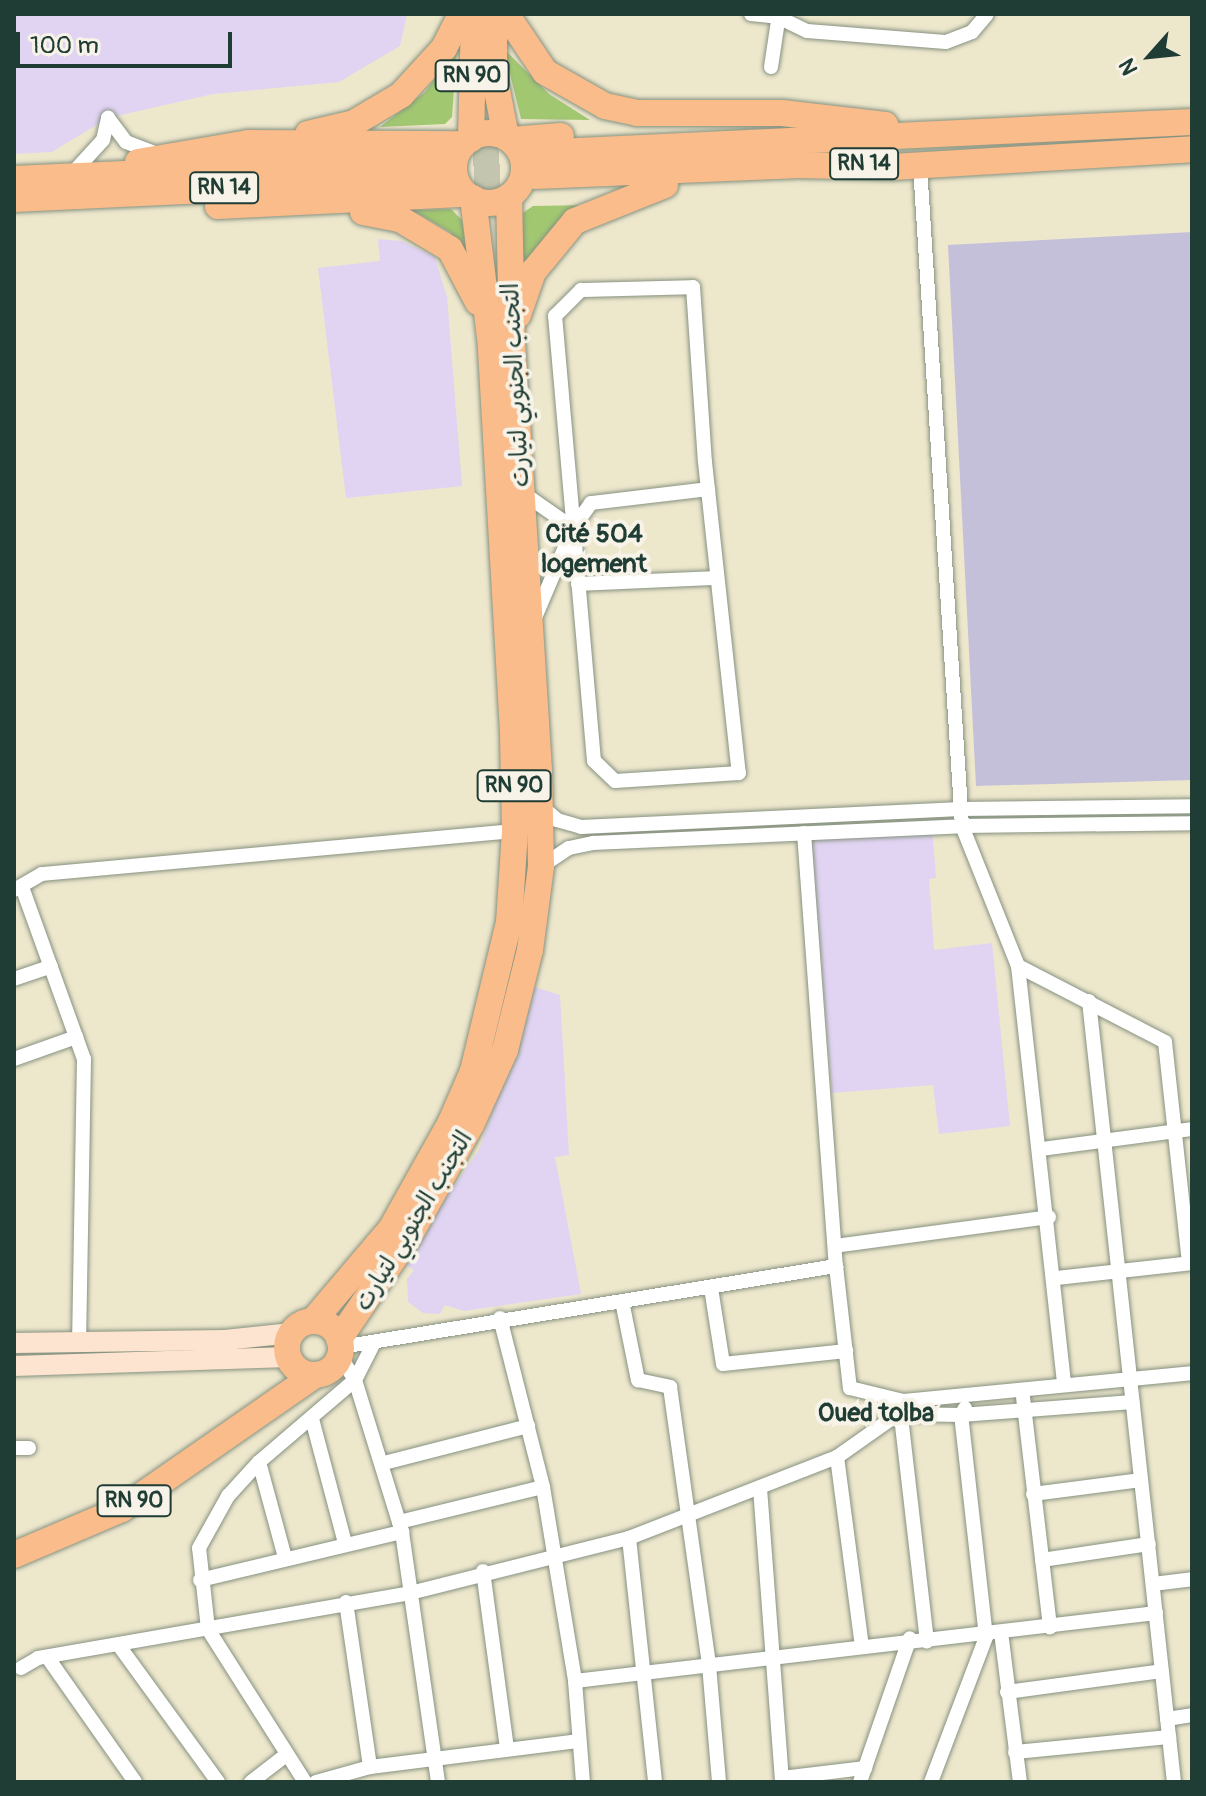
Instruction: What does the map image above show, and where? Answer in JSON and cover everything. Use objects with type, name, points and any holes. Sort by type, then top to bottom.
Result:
[{"type":"highway","points":[[71,185],[171,154],[332,129],[378,111],[422,75],[461,14]]},
{"type":"highway","name":"RN 90","points":[[468,141],[474,14]]},
{"type":"highway","name":"RN 90","points":[[494,14],[494,75],[508,139]]},
{"type":"highway","points":[[506,14],[545,72],[605,106],[637,113],[782,113],[916,132]]},
{"type":"highway","name":"RN 14","points":[[524,179],[916,132],[1192,122]]},
{"type":"highway","points":[[248,143],[468,141],[488,133],[508,139],[762,125],[916,132]]},
{"type":"highway","points":[[508,139],[524,163],[524,179]]},
{"type":"highway","points":[[468,141],[455,174],[469,196]]},
{"type":"highway","name":"RN 14","points":[[524,179],[794,165],[920,166],[1192,149]]},
{"type":"highway","points":[[71,185],[124,207],[469,196],[491,203],[524,179],[665,185],[892,167]]},
{"type":"highway","name":"RN 14","points":[[14,179],[71,185],[434,169]]},
{"type":"highway","name":"التجنب الجنوبي لتيارت","points":[[469,196],[501,338],[523,493],[541,866],[530,950],[505,1050],[442,1182],[340,1347],[331,1369],[300,1350],[391,1229],[451,1122],[473,1071],[503,960],[515,831],[501,338],[524,179]]},
{"type":"highway","name":"RN 14","points":[[14,199],[71,185]]},
{"type":"highway","points":[[501,338],[533,272],[554,242],[575,221],[665,185]]},
{"type":"highway","points":[[255,205],[379,213],[427,232],[450,249],[466,271],[501,338]]},
{"type":"highway","points":[[300,1350],[326,1324],[340,1347]]},
{"type":"highway","name":"RN 90","points":[[14,1555],[122,1509],[242,1426],[300,1350]]},
{"type":"street","points":[[751,14],[779,15],[807,31],[946,42],[972,32],[987,14]]},
{"type":"street","points":[[771,67],[779,15]]},
{"type":"street","points":[[71,185],[103,140],[108,118],[126,142],[144,153],[171,154]]},
{"type":"street","points":[[920,166],[962,826],[1018,966],[1057,1278],[1064,1384]]},
{"type":"street","points":[[693,287],[708,489],[739,773],[615,781],[594,761],[555,316],[581,290],[693,287]]},
{"type":"street","points":[[531,628],[573,528],[591,503],[708,489]]},
{"type":"street","points":[[523,493],[573,528]]},
{"type":"street","points":[[578,584],[717,578]]},
{"type":"street","points":[[538,803],[557,820],[581,827],[961,809],[1192,806]]},
{"type":"street","points":[[541,866],[585,844],[962,826],[1192,823]]},
{"type":"street","points":[[79,1342],[84,1059],[51,966],[18,888],[42,874],[515,831]]},
{"type":"street","points":[[804,833],[836,1266],[850,1388],[900,1407],[961,1415],[1022,1407],[1133,1402]]},
{"type":"street","points":[[14,979],[51,966]]},
{"type":"street","points":[[1018,966],[1165,1042],[1190,1263],[1057,1278]]},
{"type":"street","points":[[1089,1001],[1116,1273],[1174,1782]]},
{"type":"street","points":[[14,1059],[76,1037]]},
{"type":"street","points":[[1042,1149],[1192,1129]]},
{"type":"street","points":[[835,1246],[1049,1217]]},
{"type":"street","points":[[438,1782],[400,1527],[384,1463],[340,1347],[372,1346],[500,1318],[711,1288],[836,1266]]},
{"type":"street","points":[[711,1288],[723,1364],[846,1351]]},
{"type":"street","points":[[622,1301],[638,1380],[670,1387],[709,1665],[719,1782]]},
{"type":"street","points":[[500,1318],[543,1487],[575,1681],[583,1782]]},
{"type":"street","points":[[14,1343],[79,1342],[300,1350]]},
{"type":"street","points":[[305,1782],[208,1629],[200,1580],[204,1532],[259,1462],[355,1380],[372,1346]]},
{"type":"street","points":[[14,1366],[300,1350]]},
{"type":"street","points":[[21,1668],[38,1658],[120,1647],[346,1602],[410,1593],[483,1571],[553,1558],[629,1538],[837,1457],[900,1407],[1024,1388],[1192,1373]]},
{"type":"street","points":[[1024,1388],[1022,1407],[1050,1627]]},
{"type":"street","points":[[973,1394],[961,1415],[1020,1782]]},
{"type":"street","points":[[900,1407],[927,1641]]},
{"type":"street","points":[[312,1419],[345,1543]]},
{"type":"street","points":[[384,1463],[528,1426]]},
{"type":"street","points":[[837,1457],[862,1646]]},
{"type":"street","points":[[259,1462],[285,1558]]},
{"type":"street","points":[[1033,1494],[1141,1480]]},
{"type":"street","points":[[200,1580],[543,1487]]},
{"type":"street","points":[[760,1488],[782,1780],[863,1775],[910,1638]]},
{"type":"street","points":[[629,1538],[655,1782]]},
{"type":"street","points":[[1042,1560],[1149,1544]]},
{"type":"street","points":[[483,1571],[507,1748]]},
{"type":"street","points":[[1153,1584],[1192,1579]]},
{"type":"street","points":[[346,1602],[370,1767]]},
{"type":"street","points":[[575,1681],[644,1677],[709,1665],[910,1638],[927,1641],[1156,1613]]},
{"type":"street","points":[[931,1782],[994,1634]]},
{"type":"street","points":[[120,1647],[218,1782]]},
{"type":"street","points":[[48,1658],[135,1782]]},
{"type":"street","points":[[1007,1692],[1162,1671]]},
{"type":"street","points":[[1167,1719],[1192,1715]]},
{"type":"street","points":[[1015,1759],[1169,1737]]},
{"type":"street","points":[[316,1782],[370,1767],[579,1741]]},
{"type":"street","points":[[251,1782],[286,1755]]},
{"type":"street","points":[[1009,1782],[1015,1759]]},
{"type":"shaded area","points":[[14,14],[407,14],[400,46],[339,82],[213,94],[108,118],[52,152],[14,154]]},
{"type":"shaded area","points":[[1192,232],[1192,780],[976,786],[948,245]]},
{"type":"shaded area","points":[[378,239],[402,241],[435,257],[447,297],[462,486],[346,498],[318,268],[380,261]]},
{"type":"shaded area","points":[[932,828],[936,878],[929,879],[934,950],[992,943],[1010,1126],[939,1134],[933,1085],[832,1093],[811,840]]},
{"type":"shaded area","points":[[535,987],[560,995],[569,1155],[555,1157],[581,1294],[464,1311],[445,1305],[440,1314],[423,1313],[408,1302],[407,1279],[414,1270],[401,1262],[479,1150]]},
{"type":"green space","points":[[457,48],[452,117],[445,124],[380,127],[425,92]]},
{"type":"green space","points":[[504,49],[549,94],[590,120],[521,119]]},
{"type":"green space","points":[[589,205],[541,242],[517,277],[521,214],[533,206]]},
{"type":"green space","points":[[451,209],[462,220],[469,255],[450,232],[412,210]]},
{"type":"tunnel","points":[[434,160],[536,153]]},
{"type":"tunnel","points":[[435,179],[535,176]]},
{"type":"district","name":"Cité 504 logement","points":[[594,550]]},
{"type":"district","name":"Oued tolba","points":[[876,1414]]}]
